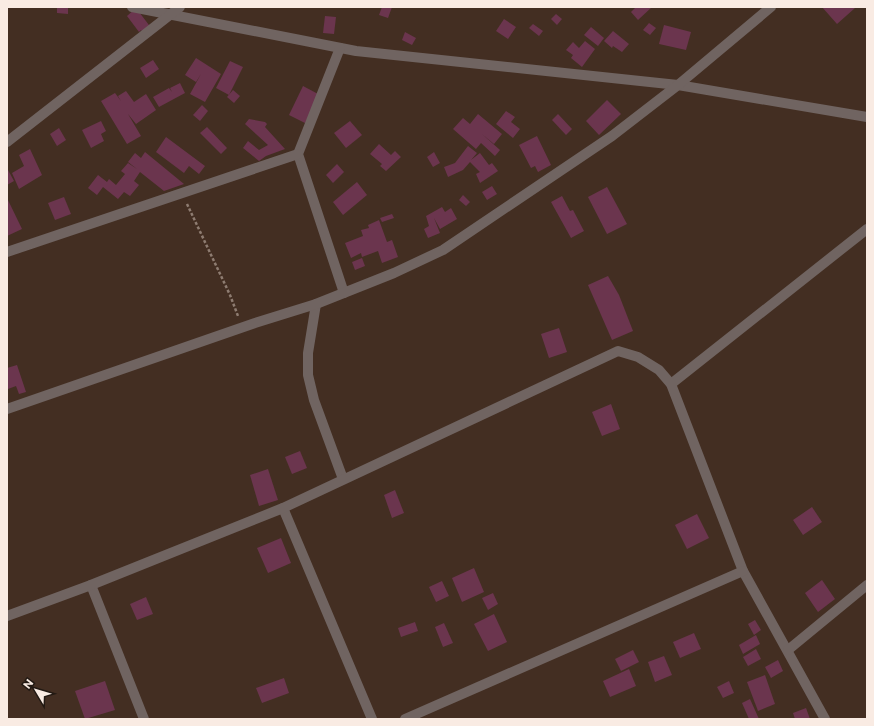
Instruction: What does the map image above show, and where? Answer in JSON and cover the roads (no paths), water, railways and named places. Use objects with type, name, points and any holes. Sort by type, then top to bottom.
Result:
[{"type":"street","points":[[132,7],[364,52],[678,86],[867,117]]},
{"type":"street","points":[[7,142],[180,7]]},
{"type":"street","points":[[7,409],[316,304],[394,273],[443,250],[612,136],[678,86],[771,7]]},
{"type":"street","points":[[340,48],[298,154],[344,293]]},
{"type":"street","points":[[7,252],[298,154]]},
{"type":"street","points":[[671,384],[867,229]]},
{"type":"street","points":[[316,304],[308,353],[308,375],[314,400],[343,479]]},
{"type":"street","points":[[7,616],[91,585],[283,508],[618,351],[638,357],[659,370],[671,384],[743,571],[788,650],[822,717]]},
{"type":"street","points":[[283,508],[372,719]]},
{"type":"street","points":[[405,719],[743,571]]},
{"type":"street","points":[[91,585],[144,719]]},
{"type":"street","points":[[788,650],[867,585]]}]
